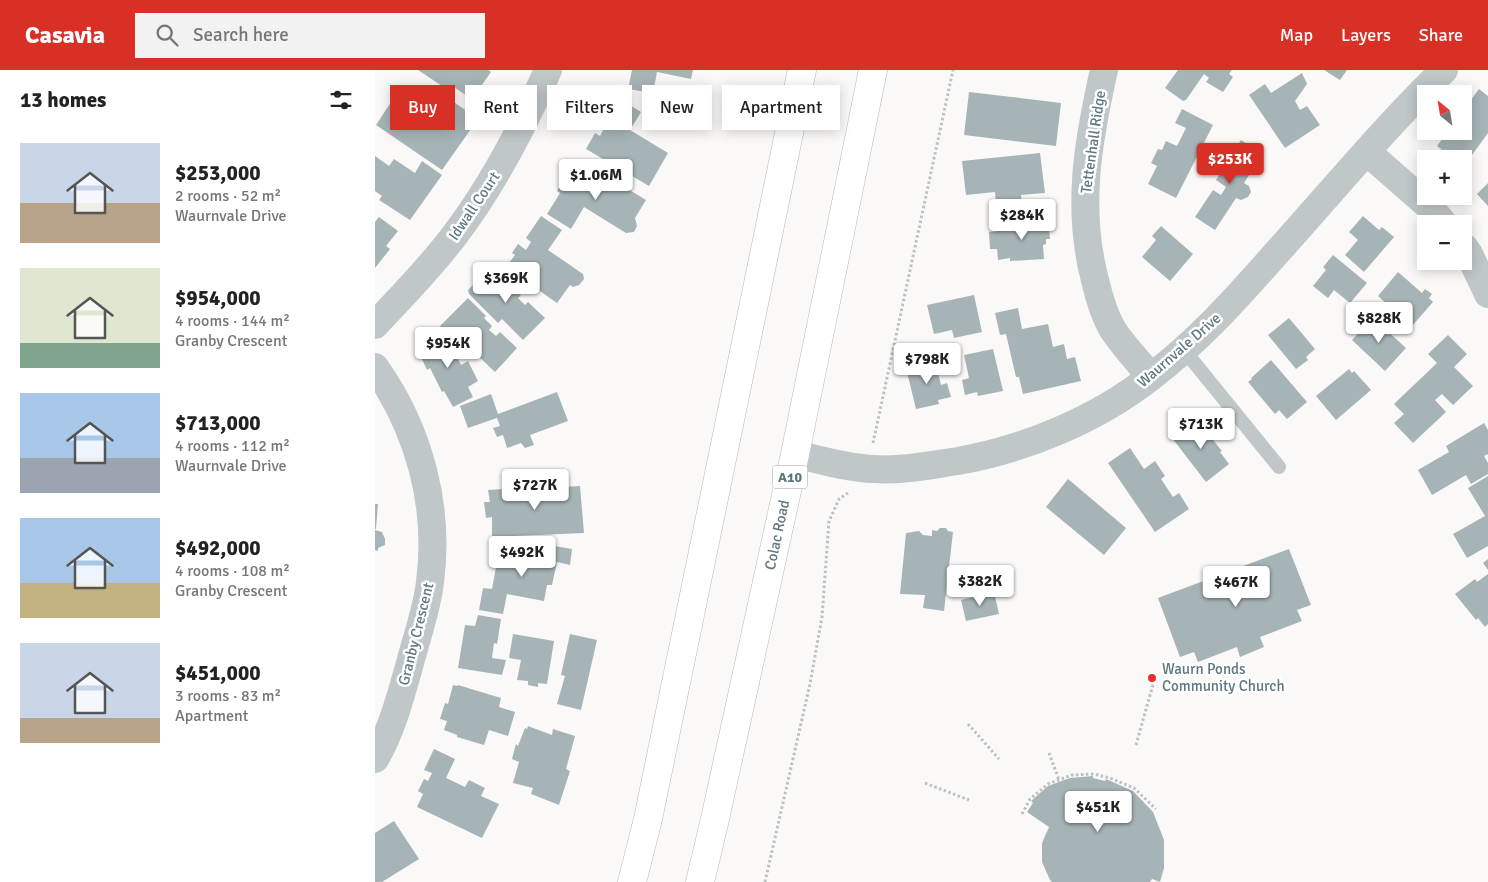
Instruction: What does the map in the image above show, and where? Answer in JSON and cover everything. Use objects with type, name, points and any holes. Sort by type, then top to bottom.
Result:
[{"type":"highway","points":[[632,882],[648,818],[802,70]]},
{"type":"highway","name":"Colac Road","points":[[700,882],[795,454],[873,70]]},
{"type":"street","name":"Idwall Court","points":[[375,325],[420,278],[454,237],[481,199],[509,153],[548,70]]},
{"type":"street","name":"Tettenhall Ridge","points":[[1104,70],[1093,120],[1085,179],[1085,224],[1089,258],[1099,297],[1113,329],[1151,377]]},
{"type":"street","name":"Waurnvale Drive","points":[[795,454],[876,470],[918,468],[973,458],[1009,448],[1078,422],[1151,377],[1219,317],[1367,152],[1444,70]]},
{"type":"street","points":[[1367,152],[1437,215]]},
{"type":"street","points":[[1472,260],[1488,294]]},
{"type":"street","name":"Granby Crescent","points":[[375,366],[403,411],[425,471],[432,516],[432,562],[427,603],[402,691],[384,743],[375,759]]},
{"type":"lane","points":[[1183,350],[1279,467]]},
{"type":"path","points":[[1136,744],[1156,674]]},
{"type":"path","points":[[968,724],[999,759]]},
{"type":"path","points":[[1049,753],[1059,780]]},
{"type":"path","points":[[1021,814],[1030,798],[1048,784],[1072,775],[1093,774],[1110,778],[1134,788],[1156,809]]},
{"type":"path","points":[[925,783],[969,800]]},
{"type":"building","points":[[418,70],[489,70],[491,72],[482,85],[465,85],[465,95],[455,88],[455,85],[440,85]]},
{"type":"building","points":[[632,70],[693,70],[691,79],[657,72],[655,85],[642,85],[642,91],[632,90],[632,85],[629,85]]},
{"type":"building","points":[[1178,70],[1232,70],[1229,74],[1233,77],[1223,92],[1206,82],[1209,78],[1204,74],[1186,100],[1183,101],[1165,88]]},
{"type":"building","points":[[1324,70],[1347,70],[1340,80]]},
{"type":"building","points":[[1302,73],[1307,84],[1295,101],[1300,110],[1307,106],[1320,125],[1285,148],[1249,95],[1265,84],[1271,93]]},
{"type":"building","points":[[1479,89],[1488,96],[1488,133],[1472,155],[1472,150],[1442,150],[1437,146],[1441,140],[1473,140],[1473,97]]},
{"type":"building","points":[[969,92],[1061,103],[1056,146],[964,135]]},
{"type":"building","points":[[455,103],[465,110],[465,130],[470,130],[442,170],[376,125],[390,104],[390,130],[455,130]]},
{"type":"building","points":[[632,106],[641,112],[632,127]]},
{"type":"building","points":[[1182,109],[1213,125],[1176,198],[1148,184],[1157,166],[1151,163],[1158,149],[1162,150],[1166,141],[1177,146],[1186,128],[1175,123]]},
{"type":"building","points":[[603,130],[630,130],[668,153],[649,186],[586,149],[595,133],[600,136]]},
{"type":"building","points":[[1241,140],[1262,154],[1244,183],[1249,186],[1251,192],[1248,197],[1241,200],[1236,198],[1215,230],[1195,217],[1213,190],[1221,195],[1226,187],[1216,180]]},
{"type":"building","points":[[1040,153],[1045,193],[1021,195],[1023,213],[997,215],[995,192],[966,195],[962,161]]},
{"type":"building","points":[[375,156],[389,166],[394,159],[415,173],[422,161],[442,175],[410,220],[379,200],[382,196],[375,191]]},
{"type":"building","points":[[571,167],[593,180],[597,173],[602,177],[603,174],[646,200],[635,218],[637,226],[634,232],[626,233],[584,207],[571,229],[547,214],[560,193],[557,191]]},
{"type":"building","points":[[1488,183],[1488,206],[1477,194]]},
{"type":"building","points":[[1048,215],[1050,239],[1046,239],[1046,244],[1043,245],[1044,259],[1010,261],[1010,258],[998,260],[997,249],[990,249],[989,232],[1034,227],[1032,216]]},
{"type":"building","points":[[541,216],[562,230],[548,250],[583,274],[584,279],[579,285],[573,287],[570,285],[557,303],[506,267],[515,255],[512,253],[518,244],[526,250],[531,242],[526,238]]},
{"type":"building","points":[[1363,216],[1379,230],[1382,227],[1394,237],[1364,272],[1345,255],[1358,240],[1349,232]]},
{"type":"building","points":[[379,217],[398,231],[386,246],[390,249],[375,268],[375,222]]},
{"type":"building","points":[[1161,226],[1193,254],[1170,281],[1142,257],[1156,240],[1152,236]]},
{"type":"building","points":[[1333,255],[1367,283],[1350,303],[1334,290],[1328,298],[1313,286],[1326,270],[1323,267]]},
{"type":"building","points":[[497,268],[514,284],[512,286],[521,295],[518,298],[525,305],[528,302],[545,318],[523,340],[502,319],[498,323],[469,294],[468,290],[473,285],[480,286]]},
{"type":"building","points":[[1398,272],[1422,293],[1425,289],[1432,294],[1429,298],[1433,302],[1412,326],[1378,296]]},
{"type":"building","points":[[974,295],[982,332],[954,338],[952,330],[934,334],[927,305]]},
{"type":"building","points":[[468,298],[486,316],[484,318],[492,326],[489,330],[496,336],[500,332],[517,348],[495,372],[473,351],[473,343],[464,335],[457,342],[440,326]]},
{"type":"building","points":[[1018,308],[1022,329],[1048,324],[1053,347],[1064,344],[1067,359],[1075,357],[1081,381],[1023,394],[1019,377],[1016,377],[1006,334],[1000,335],[995,313]]},
{"type":"building","points":[[1289,318],[1315,349],[1306,357],[1308,360],[1296,369],[1268,335]]},
{"type":"building","points":[[1373,318],[1406,348],[1385,371],[1352,340]]},
{"type":"building","points":[[1448,335],[1467,354],[1454,367],[1473,386],[1453,405],[1442,394],[1435,400],[1446,412],[1413,443],[1394,423],[1404,414],[1394,404],[1437,363],[1428,354]]},
{"type":"building","points":[[431,337],[449,340],[461,365],[468,361],[478,381],[468,387],[473,397],[453,407],[444,391],[442,392],[430,368],[427,370],[421,352],[417,351],[415,347],[417,342]]},
{"type":"building","points":[[993,349],[1003,391],[978,396],[977,392],[965,395],[962,380],[969,378],[964,355]]},
{"type":"building","points":[[1271,360],[1307,402],[1287,419],[1279,410],[1275,414],[1248,382]]},
{"type":"building","points":[[935,361],[941,385],[947,383],[951,397],[938,400],[939,404],[916,409],[906,368]]},
{"type":"building","points":[[1349,369],[1352,373],[1354,371],[1371,390],[1336,420],[1316,396]]},
{"type":"building","points":[[557,392],[568,421],[530,435],[534,445],[525,448],[521,443],[507,448],[503,435],[497,437],[493,428],[500,426],[497,418],[468,428],[460,406],[491,394],[498,414]]},
{"type":"building","points":[[1196,419],[1222,451],[1220,452],[1229,464],[1206,482],[1172,438]]},
{"type":"building","points":[[1484,423],[1488,430],[1488,454],[1484,456],[1488,463],[1488,474],[1471,484],[1466,475],[1432,495],[1418,470],[1449,452],[1446,446]]},
{"type":"building","points":[[1130,448],[1144,469],[1155,461],[1165,476],[1161,479],[1173,497],[1179,493],[1189,509],[1155,532],[1108,463]]},
{"type":"building","points":[[1488,476],[1488,546],[1467,558],[1453,534],[1485,516],[1468,488]]},
{"type":"building","points":[[1068,479],[1126,528],[1104,555],[1046,507]]},
{"type":"building","points":[[531,484],[531,489],[580,486],[584,533],[492,537],[492,517],[486,518],[484,502],[490,502],[488,490],[503,489],[502,485]]},
{"type":"building","points":[[375,504],[378,504],[376,529],[375,529]]},
{"type":"building","points":[[940,528],[946,528],[948,531],[953,532],[944,611],[923,608],[925,595],[900,594],[906,533],[919,531],[923,535],[932,536],[932,530],[937,531]]},
{"type":"building","points":[[375,530],[382,532],[385,539],[385,545],[378,548],[378,551],[375,550]]},
{"type":"building","points":[[548,545],[572,549],[570,565],[557,562],[552,585],[547,585],[544,601],[507,594],[503,614],[479,610],[483,588],[492,589],[499,551],[545,560]]},
{"type":"building","points":[[1289,549],[1311,605],[1297,610],[1302,621],[1260,637],[1264,647],[1240,657],[1237,647],[1198,662],[1194,652],[1180,657],[1158,598]]},
{"type":"building","points":[[1488,559],[1488,570],[1483,563]]},
{"type":"building","points":[[1488,574],[1488,624],[1485,627],[1478,618],[1476,620],[1455,594],[1475,579],[1477,582]]},
{"type":"building","points":[[994,592],[999,614],[966,621],[961,600]]},
{"type":"building","points":[[478,615],[501,619],[497,644],[494,643],[492,658],[506,660],[502,675],[458,668],[465,625],[475,626]]},
{"type":"building","points":[[513,634],[554,641],[547,684],[538,683],[538,687],[528,685],[528,681],[517,680],[521,660],[509,658]]},
{"type":"building","points":[[570,634],[597,640],[581,710],[557,704],[565,676],[561,675]]},
{"type":"building","points":[[453,685],[501,698],[499,707],[515,712],[508,736],[489,730],[484,745],[457,737],[457,735],[444,730],[447,721],[440,719],[445,703],[448,704]]},
{"type":"building","points":[[528,726],[552,735],[553,729],[575,736],[566,769],[570,771],[559,805],[531,794],[533,788],[513,783],[519,762],[512,759],[516,744],[518,746],[525,728],[527,729]]},
{"type":"building","points":[[434,749],[455,759],[446,778],[465,787],[469,780],[485,788],[481,796],[499,804],[482,838],[417,807],[423,794],[418,791],[424,779],[428,781],[432,773],[424,770]]},
{"type":"building","points":[[1093,776],[1093,778],[1105,781],[1106,779],[1133,791],[1153,812],[1164,840],[1164,868],[1160,882],[1152,879],[1150,882],[1052,882],[1050,880],[1042,862],[1042,843],[1049,827],[1027,812],[1033,803],[1031,801],[1048,786],[1070,778]]},
{"type":"building","points":[[394,821],[419,859],[382,882],[375,882],[375,833]]},
{"type":"place","name":"Waurn Ponds Community Church","points":[[1152,678]]}]
